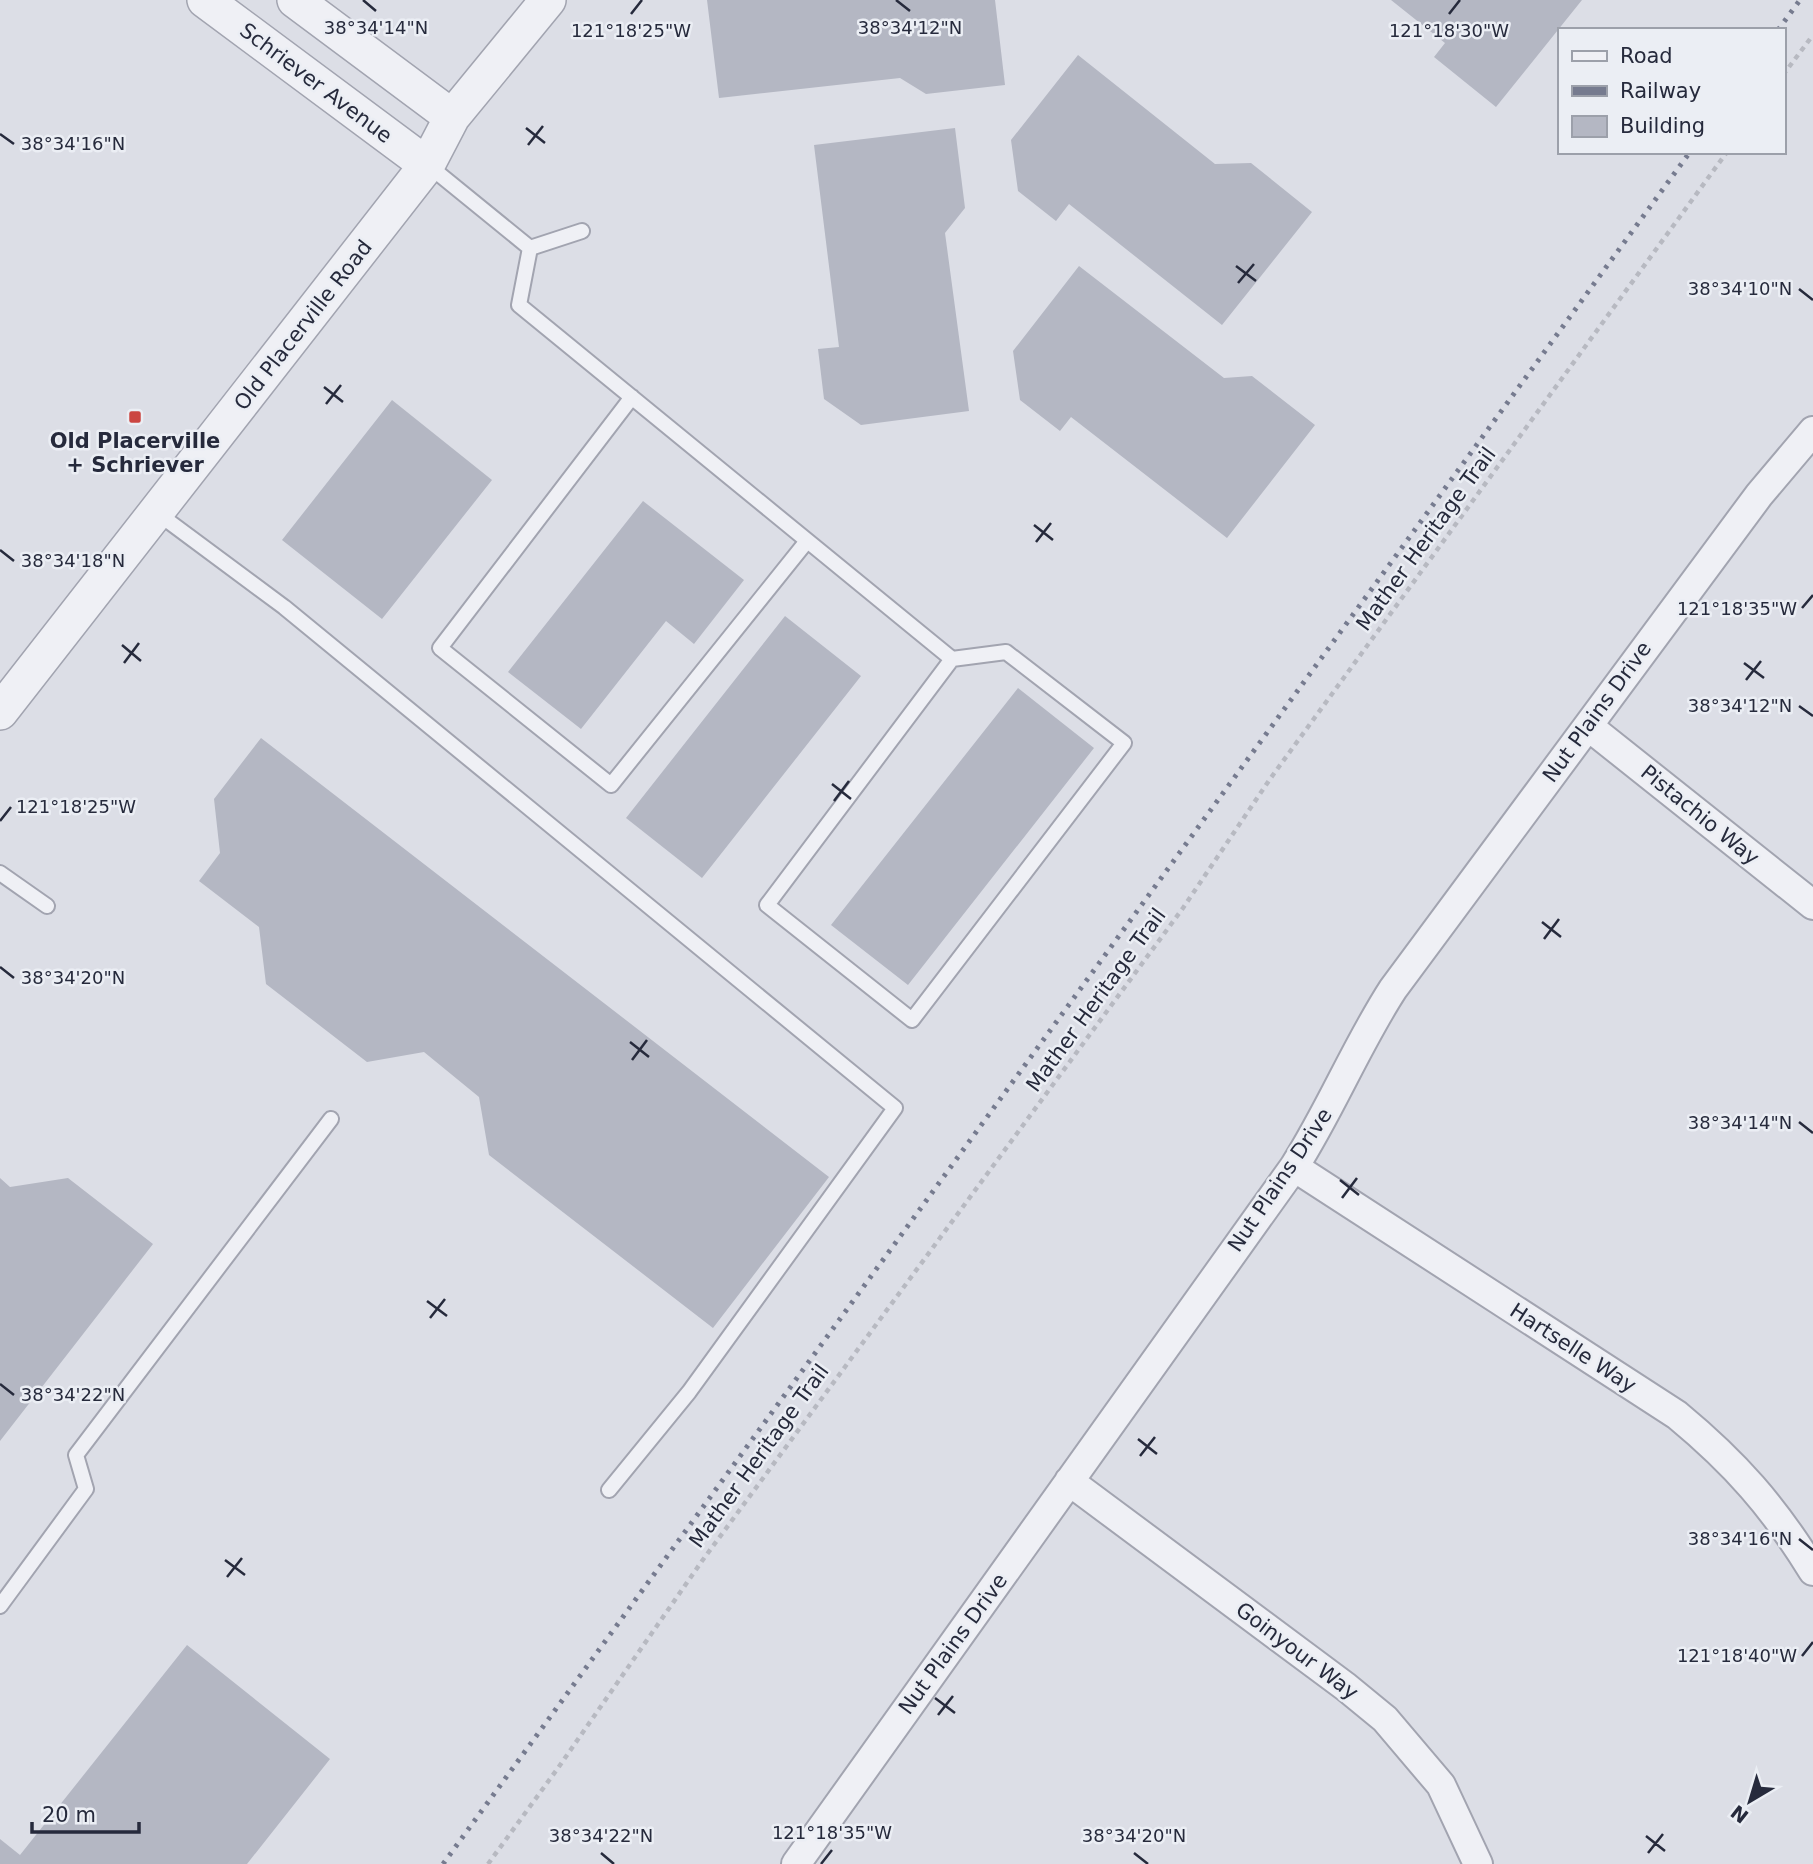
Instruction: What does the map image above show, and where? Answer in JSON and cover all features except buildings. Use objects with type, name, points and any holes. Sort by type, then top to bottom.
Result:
[{"type":"street","name":"Schriever Avenue","points":[[205,0],[428,165]]},
{"type":"street","points":[[295,0],[452,117]]},
{"type":"street","name":"Old Placerville Road","points":[[0,712],[428,165],[452,117],[548,0]]},
{"type":"street","name":"Nut Plains Drive","points":[[796,1864],[1294,1167],[1332,1102],[1371,1023],[1393,989],[1759,495],[1813,430]]},
{"type":"street","name":"Pistachio Way","points":[[1588,726],[1813,905]]},
{"type":"street","name":"Hartselle Way","points":[[1294,1167],[1677,1415],[1743,1474],[1771,1507],[1813,1571]]},
{"type":"street","name":"Goinyour Way","points":[[1069,1481],[1385,1719],[1441,1785],[1478,1864]]},
{"type":"lane","points":[[428,165],[530,248]]},
{"type":"lane","points":[[530,248],[582,231]]},
{"type":"lane","points":[[530,248],[519,305],[952,659],[1006,652],[1124,743],[912,1020],[767,905],[952,659]]},
{"type":"lane","points":[[632,397],[440,648],[611,785],[807,541]]},
{"type":"lane","points":[[156,512],[295,616],[895,1108],[689,1392],[609,1490]]},
{"type":"lane","points":[[0,873],[47,906]]},
{"type":"lane","points":[[0,1606],[86,1489],[76,1455],[331,1119]]},
{"type":"path","points":[[1785,72],[1813,35]]},
{"type":"path","name":"Mather Heritage Trail","points":[[488,1864],[688,1580],[1183,908],[1270,779],[1726,154]]},
{"type":"railway","points":[[1779,28],[1800,0]]},
{"type":"railway","points":[[443,1864],[1689,154]]},
{"type":"place","name":"Old Placerville + Schriever","points":[[135,417]]}]
